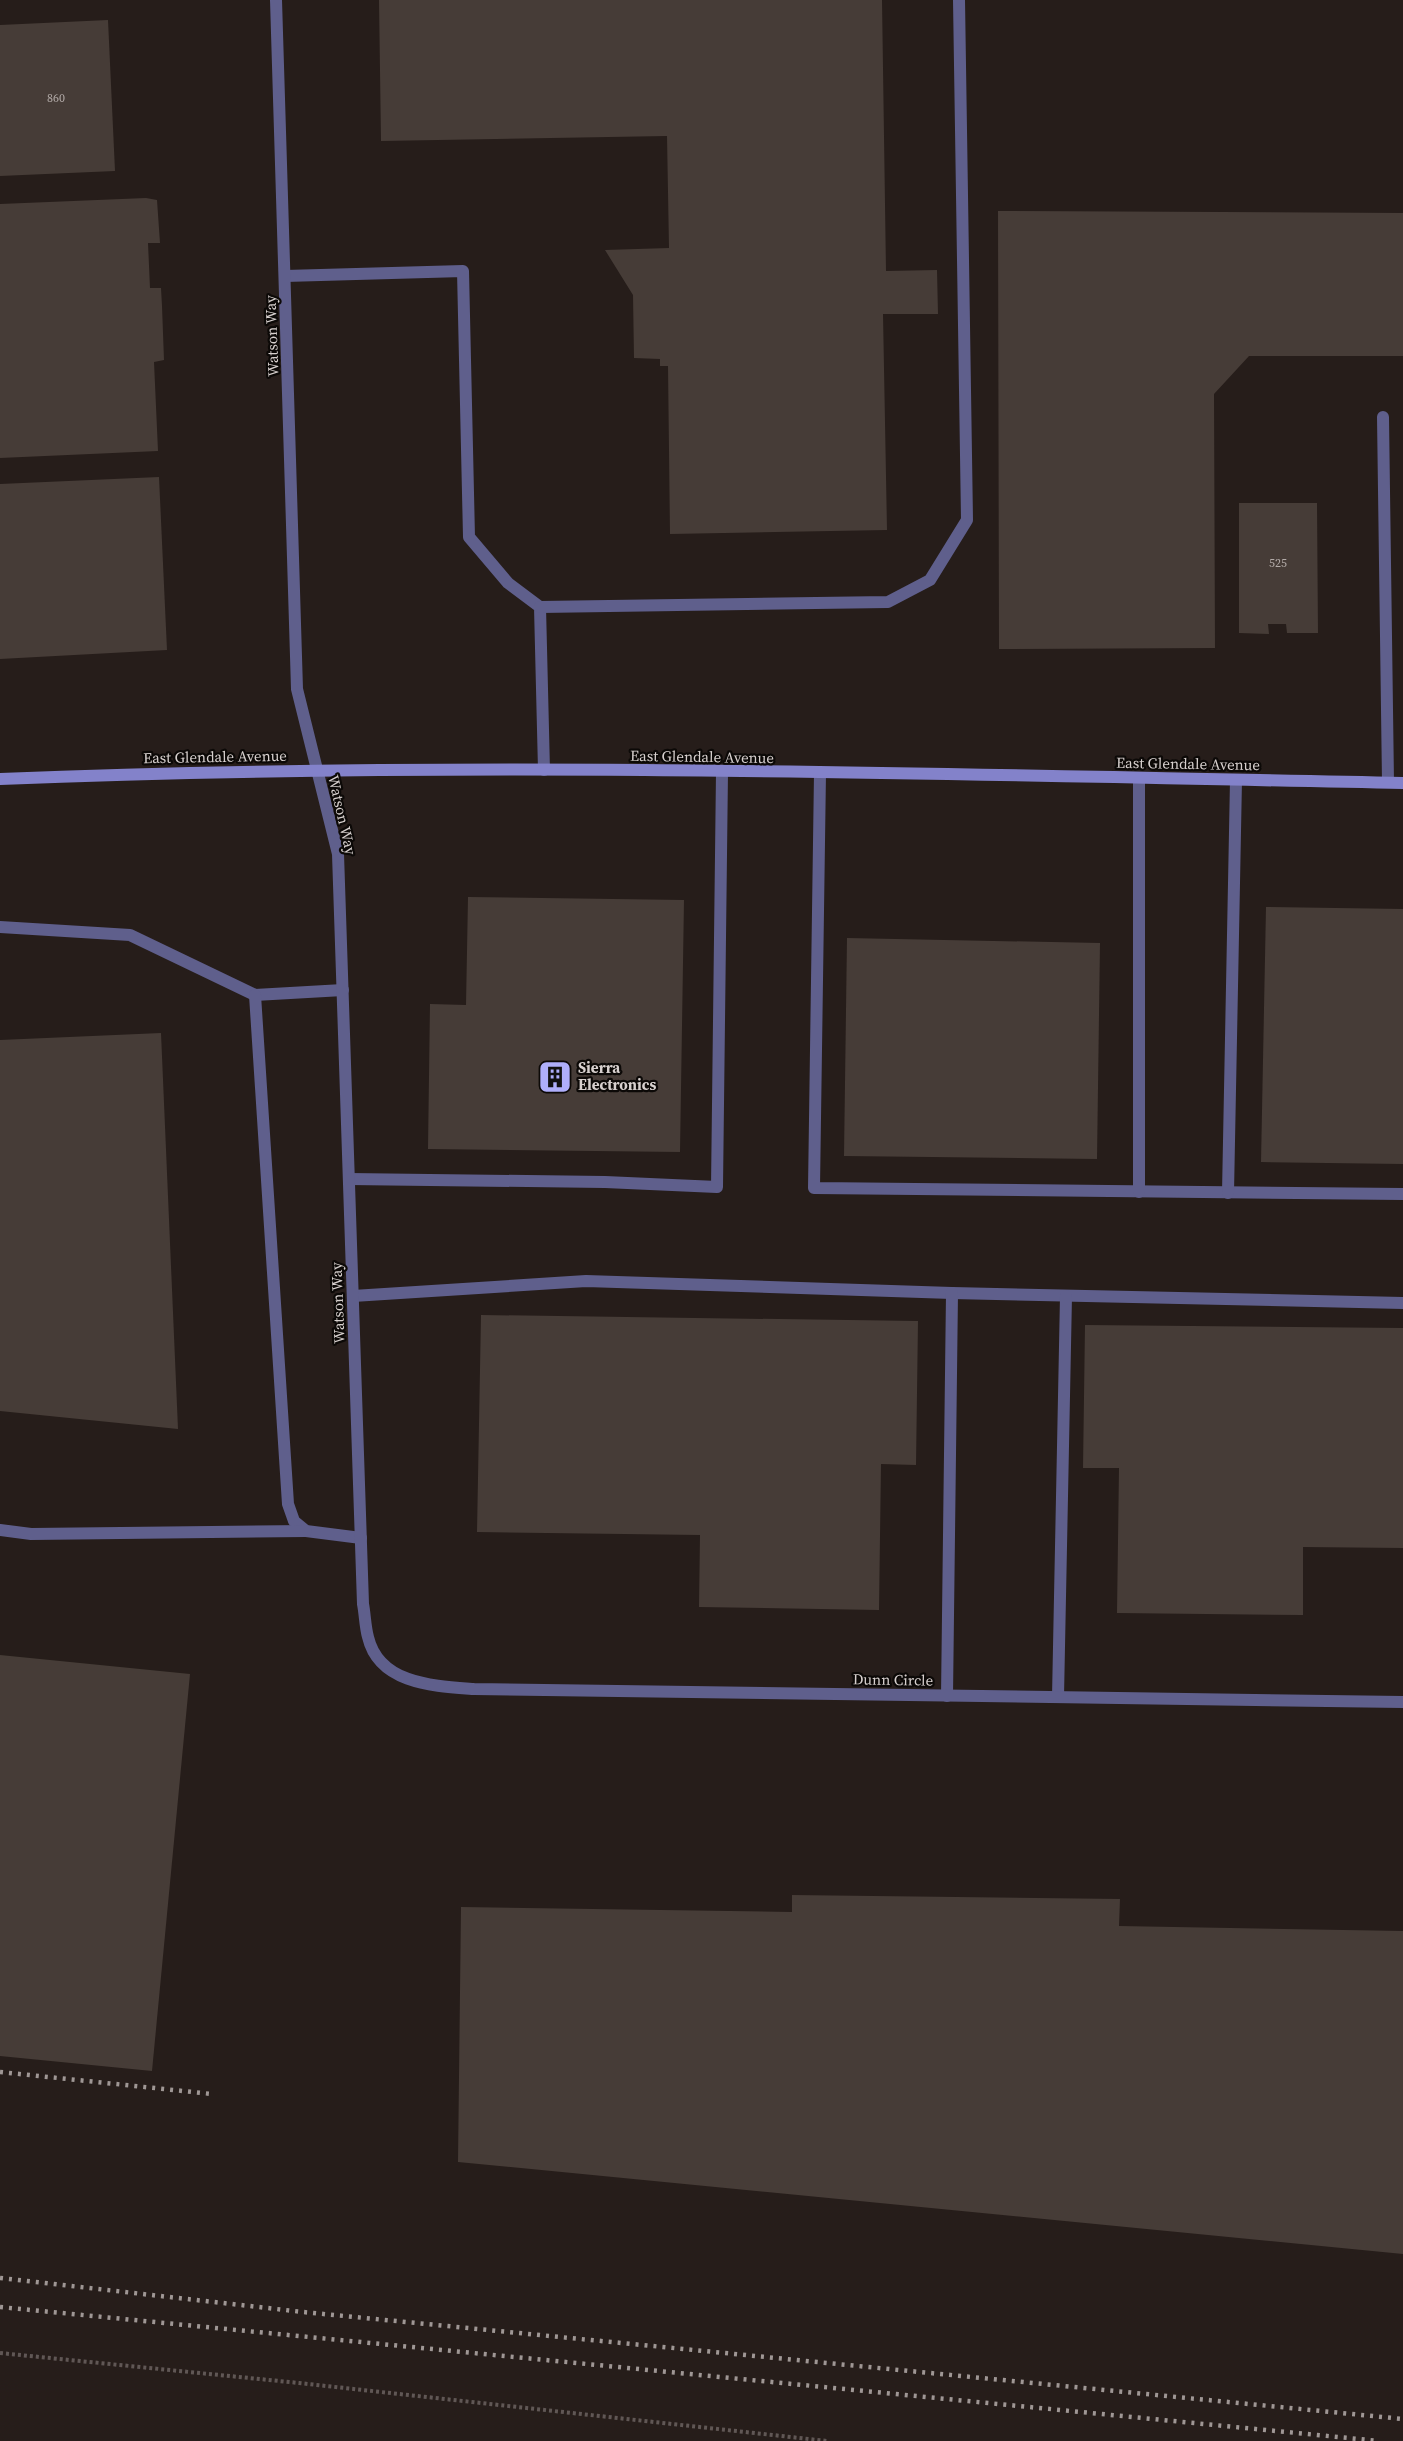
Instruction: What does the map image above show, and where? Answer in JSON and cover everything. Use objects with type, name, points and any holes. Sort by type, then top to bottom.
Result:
[{"type":"street","name":"Watson Way","points":[[276,0],[297,688],[338,854],[363,1604],[368,1638],[377,1658],[386,1668]]},
{"type":"street","points":[[285,276],[463,271],[469,537],[508,582],[540,607],[888,602],[930,580],[967,520],[959,0]]},
{"type":"street","points":[[1383,417],[1388,782]]},
{"type":"street","points":[[540,607],[544,770]]},
{"type":"street","name":"East Glendale Avenue","points":[[0,779],[208,771],[544,770],[1403,783]]},
{"type":"street","points":[[349,1179],[605,1182],[717,1186],[722,772]]},
{"type":"street","points":[[820,773],[814,1188],[1403,1194]]},
{"type":"street","points":[[1138,1192],[1139,778]]},
{"type":"street","points":[[1228,1192],[1236,780]]},
{"type":"street","points":[[0,927],[130,935],[255,995],[343,990]]},
{"type":"street","points":[[255,995],[288,1504],[294,1521],[306,1531]]},
{"type":"street","points":[[353,1296],[586,1281],[952,1293],[1403,1303]]},
{"type":"street","points":[[947,1696],[952,1293]]},
{"type":"street","points":[[1058,1697],[1066,1296]]},
{"type":"street","points":[[0,1530],[31,1534],[306,1531],[361,1538]]},
{"type":"street","name":"Dunn Circle","points":[[386,1668],[398,1676],[437,1686],[474,1689],[1403,1702]]},
{"type":"path","points":[[0,2353],[311,2384],[827,2441]]},
{"type":"building","points":[[379,0],[882,0],[886,271],[937,270],[938,314],[883,314],[887,530],[670,534],[668,366],[660,366],[660,359],[634,358],[633,295],[605,250],[669,248],[667,136],[381,141]]},
{"type":"building","points":[[108,20],[115,171],[0,176],[0,25]]},
{"type":"building","points":[[146,198],[157,200],[160,243],[148,243],[150,288],[161,288],[162,306],[164,360],[154,362],[158,451],[0,458],[0,204]]},
{"type":"building","points":[[998,211],[1403,213],[1403,356],[1249,356],[1214,394],[1215,648],[999,649]]},
{"type":"building","points":[[159,477],[167,650],[0,659],[0,484]]},
{"type":"building","points":[[1239,503],[1317,503],[1318,633],[1287,633],[1286,624],[1268,624],[1269,634],[1239,633]]},
{"type":"building","name":"Sierra Electronics","points":[[468,897],[684,900],[680,1152],[428,1149],[430,1004],[466,1005]]},
{"type":"building","points":[[1266,907],[1403,909],[1403,1164],[1261,1162]]},
{"type":"building","points":[[847,938],[1100,943],[1097,1159],[844,1156]]},
{"type":"building","points":[[161,1033],[178,1429],[0,1411],[0,1040]]},
{"type":"building","points":[[481,1315],[918,1321],[916,1465],[881,1464],[879,1610],[699,1607],[700,1535],[477,1532]]},
{"type":"building","points":[[1085,1325],[1403,1328],[1403,1548],[1303,1547],[1303,1615],[1117,1613],[1119,1468],[1083,1468]]},
{"type":"building","points":[[0,1655],[190,1674],[152,2071],[0,2056]]},
{"type":"building","points":[[792,1895],[1120,1899],[1119,1926],[1403,1931],[1403,2254],[458,2162],[461,1907],[792,1912]]},
{"type":"railway","points":[[0,2072],[212,2094]]},
{"type":"railway","points":[[0,2278],[303,2312],[1403,2419]]},
{"type":"railway","points":[[0,2307],[1379,2441]]},
{"type":"place","name":"Sierra Electronics","points":[[555,1077]]}]
